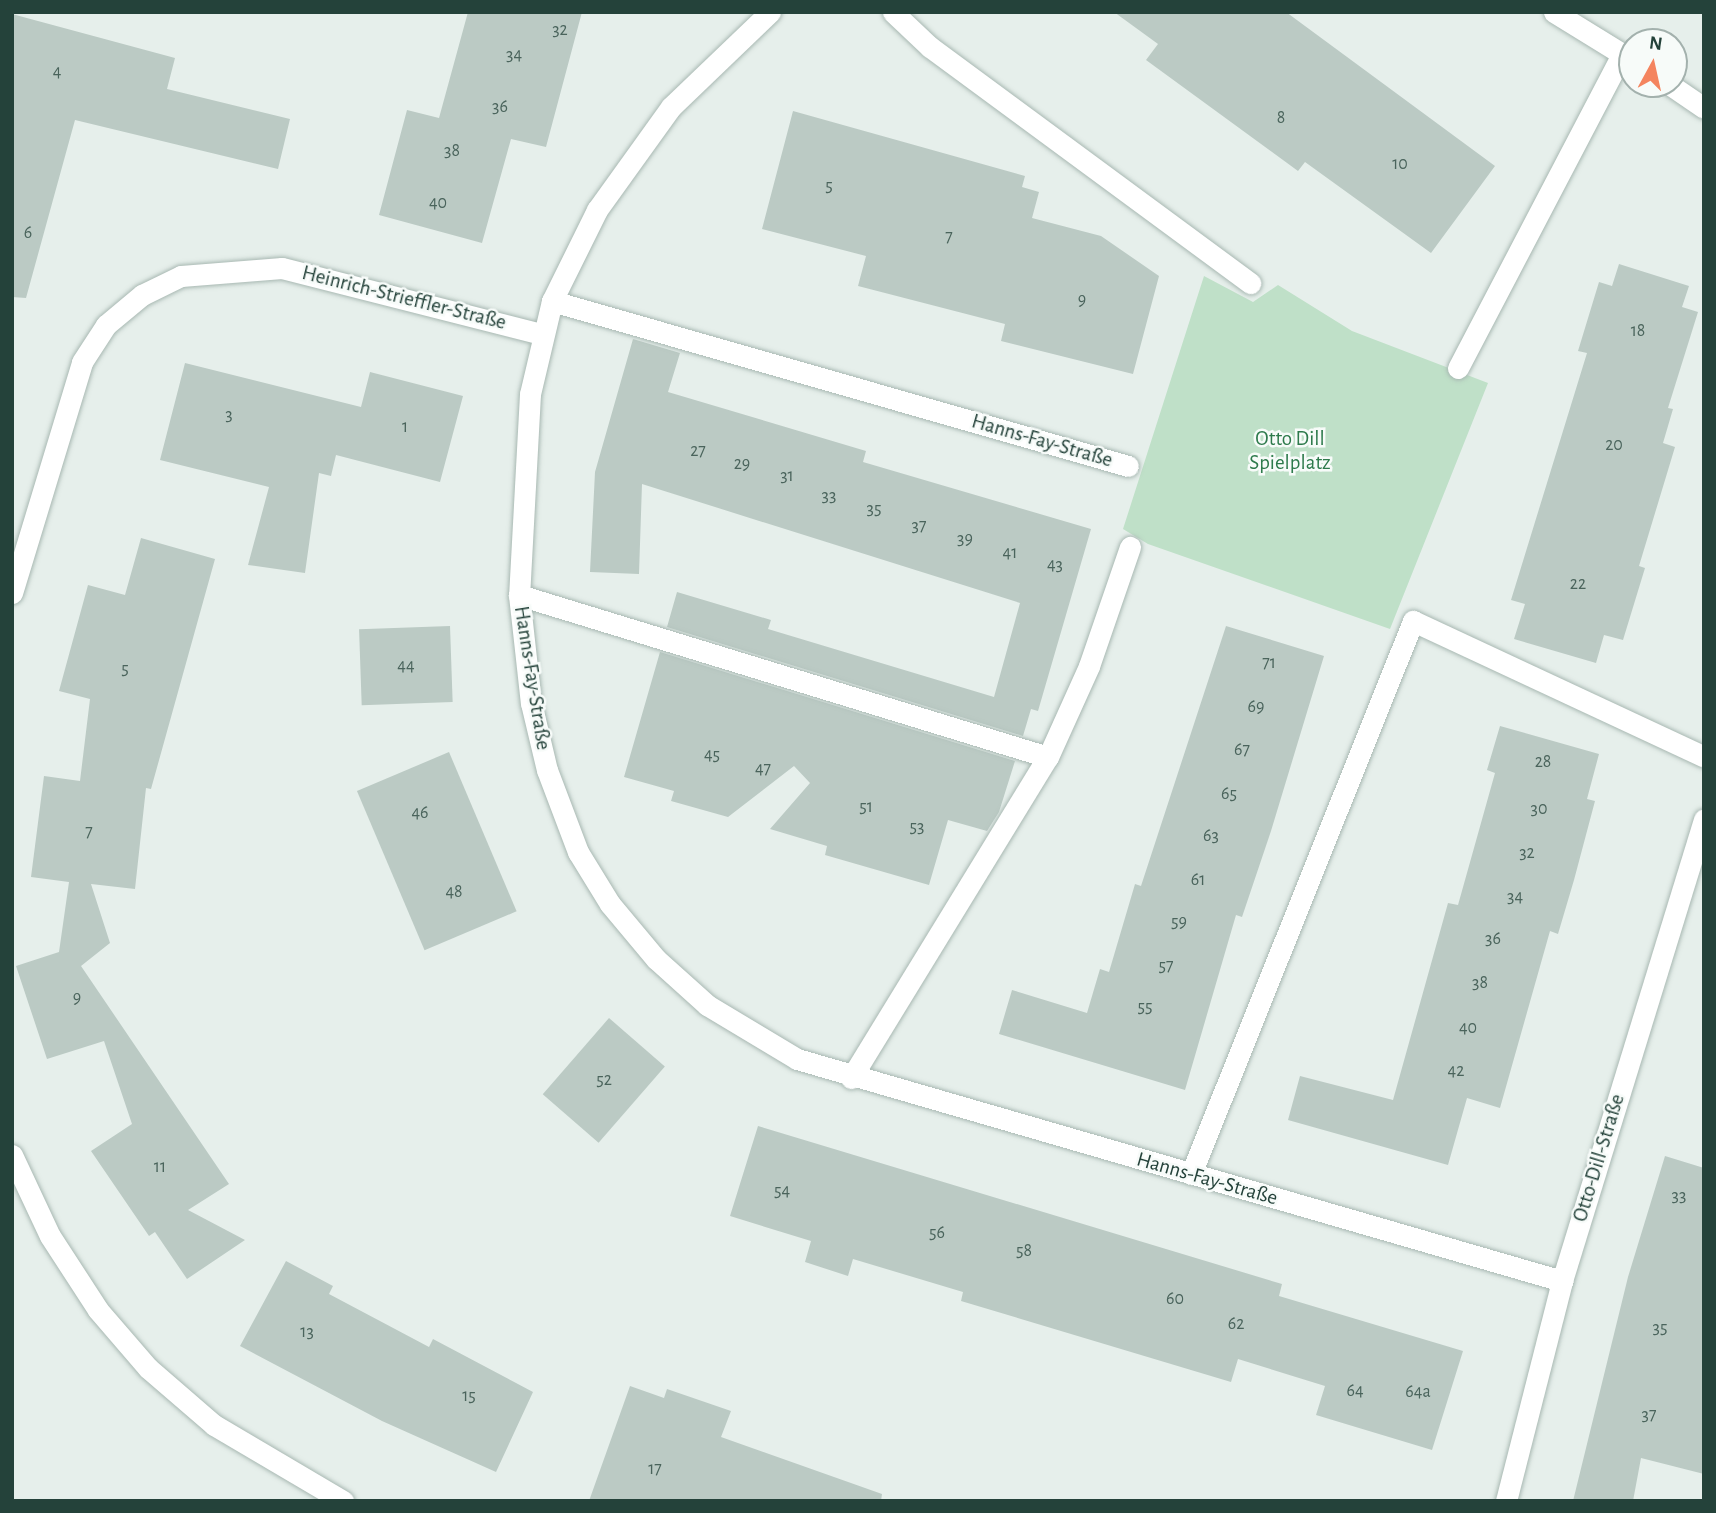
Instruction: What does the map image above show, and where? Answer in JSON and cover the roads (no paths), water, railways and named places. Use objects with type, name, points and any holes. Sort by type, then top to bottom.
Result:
[{"type":"street","name":"Hanns-Fay-Straße","points":[[770,12],[671,107],[635,154],[597,210],[552,301],[541,334],[524,452],[519,595],[531,703],[547,770],[578,852],[610,904],[656,959],[707,1005],[797,1059],[851,1078],[1562,1281]]},
{"type":"street","points":[[893,12],[930,47],[1250,283]]},
{"type":"street","points":[[1554,12],[1618,51]]},
{"type":"street","points":[[1458,368],[1618,74]]},
{"type":"street","points":[[1688,97],[1704,108]]},
{"type":"street","name":"Heinrich-Strieffler-Straße","points":[[12,593],[82,362],[106,325],[152,290],[181,276],[282,268],[541,334]]},
{"type":"street","name":"Hanns-Fay-Straße","points":[[552,301],[1128,466]]},
{"type":"street","points":[[851,1078],[1048,757],[1089,666],[1130,547]]},
{"type":"street","name":"Hanns-Fay-Straße","points":[[519,595],[1048,757]]},
{"type":"street","points":[[1191,1174],[1413,621],[1704,757]]},
{"type":"street","name":"Otto-Dill-Straße","points":[[1506,1501],[1562,1281],[1704,819]]},
{"type":"street","points":[[12,1155],[50,1236],[98,1310],[148,1368],[214,1425],[343,1501]]},
{"type":"park label","name":"Otto Dill Spielplatz","points":[[1290,451]]}]
